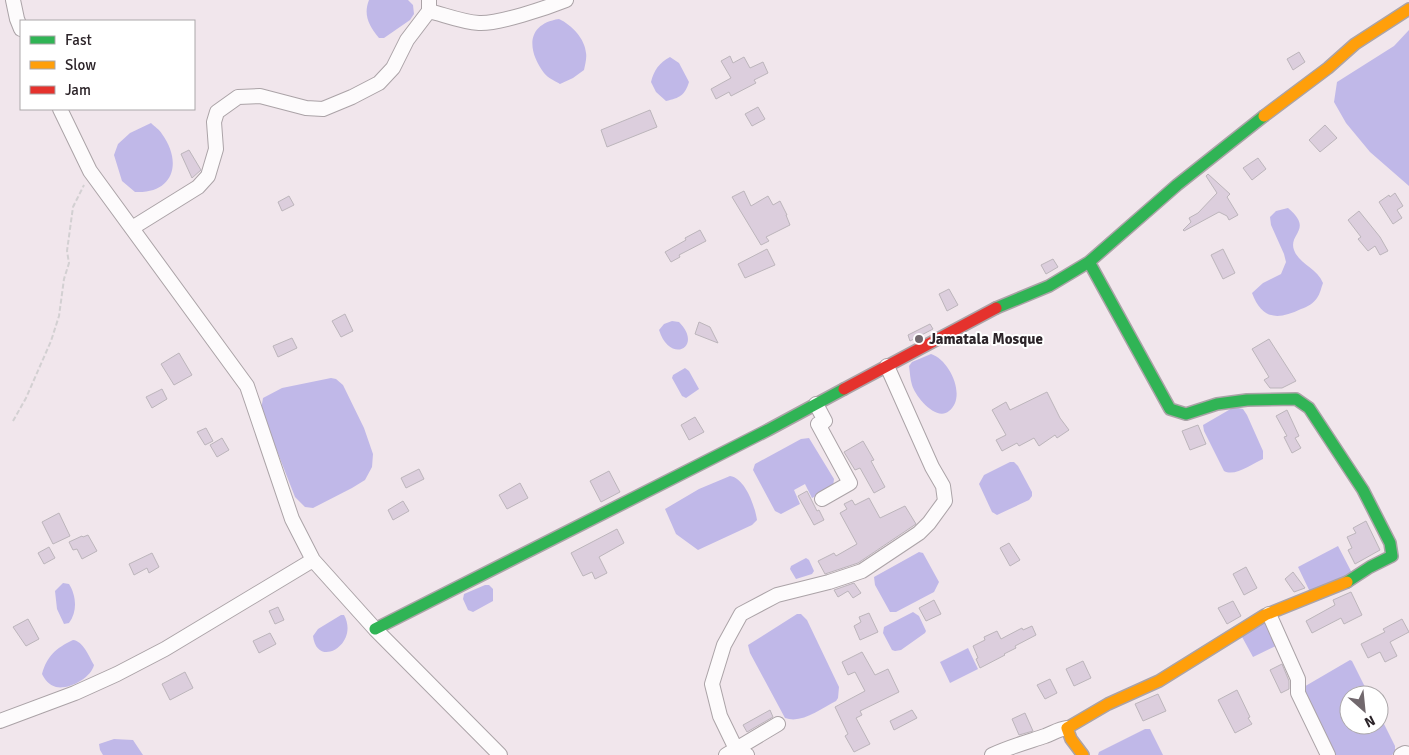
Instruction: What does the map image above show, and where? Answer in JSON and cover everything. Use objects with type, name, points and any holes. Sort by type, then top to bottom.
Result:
[{"type":"street","points":[[13,0],[20,27]]},
{"type":"street","points":[[132,228],[198,187],[208,176],[216,149],[214,122],[217,112],[238,97],[260,96],[306,108],[323,109],[380,83],[392,68],[429,5],[480,23],[500,20],[550,7],[566,0]]},
{"type":"street","points":[[375,630],[816,404],[991,310],[1049,286],[1089,262],[1177,185],[1245,130],[1328,68],[1355,44],[1409,9]]},
{"type":"street","points":[[60,110],[90,171],[247,386],[292,519],[314,560],[375,630],[500,755]]},
{"type":"street","points":[[992,755],[1059,729],[1067,728],[1108,704],[1159,681],[1226,638],[1269,614],[1355,578],[1370,567],[1392,556],[1390,543],[1363,490],[1309,408],[1296,399],[1237,401],[1198,409],[1186,414],[1170,409],[1089,262]]},
{"type":"street","points":[[778,724],[736,753],[720,716],[712,684],[724,645],[742,614],[777,595],[829,582],[862,571],[919,533],[945,501],[943,486],[932,467],[887,366]]},
{"type":"street","points":[[816,404],[825,421],[818,424],[850,483],[822,499]]},
{"type":"street","points":[[0,721],[75,693],[117,674],[165,649],[314,560]]},
{"type":"street","points":[[1269,614],[1298,679],[1298,693],[1328,755]]},
{"type":"street","points":[[1067,728],[1071,739],[1083,755]]},
{"type":"street","points":[[1401,755],[1409,754]]},
{"type":"path","points":[[13,422],[26,398],[51,341],[59,316],[64,279],[69,263],[67,251],[73,207],[90,171]]},
{"type":"shaded area","points":[[369,0],[408,0],[413,5],[414,14],[410,20],[384,38],[379,38],[368,20],[367,5]]},
{"type":"shaded area","points":[[559,19],[577,33],[583,43],[586,55],[584,70],[560,84],[544,73],[538,64],[533,47],[535,32],[540,26]]},
{"type":"shaded area","points":[[1409,30],[1409,186],[1370,152],[1346,123],[1334,102],[1337,82],[1394,46]]},
{"type":"shaded area","points":[[670,57],[679,63],[689,82],[686,90],[681,95],[666,101],[656,92],[651,82],[658,67]]},
{"type":"shaded area","points":[[151,123],[161,133],[168,145],[173,166],[171,175],[158,188],[135,192],[122,181],[114,155],[118,144],[130,133]]},
{"type":"shaded area","points":[[1288,208],[1299,221],[1300,226],[1293,244],[1296,255],[1317,273],[1323,283],[1318,296],[1310,305],[1293,313],[1278,316],[1266,313],[1256,302],[1252,293],[1263,283],[1281,274],[1286,262],[1271,225],[1270,217],[1276,211]]},
{"type":"shaded area","points":[[672,321],[679,322],[686,331],[687,345],[682,348],[670,347],[664,341],[659,330],[664,324]]},
{"type":"shaded area","points":[[931,354],[944,363],[950,371],[956,388],[954,405],[949,411],[944,413],[932,411],[922,401],[914,390],[911,380],[909,366],[912,362]]},
{"type":"shaded area","points":[[685,368],[689,371],[699,389],[686,398],[682,396],[672,378],[673,375]]},
{"type":"shaded area","points":[[331,378],[336,379],[343,385],[364,428],[373,454],[372,467],[365,480],[352,488],[313,508],[305,507],[295,497],[261,410],[263,398],[282,388]]},
{"type":"shaded area","points":[[1234,407],[1243,409],[1247,415],[1263,451],[1263,459],[1249,467],[1228,472],[1224,471],[1204,431],[1203,425]]},
{"type":"shaded area","points":[[809,438],[834,479],[833,487],[812,498],[805,484],[794,490],[800,504],[781,514],[775,511],[753,470],[755,464],[801,439]]},
{"type":"shaded area","points":[[1010,462],[1014,462],[1018,466],[1032,492],[1032,496],[1029,500],[997,515],[992,512],[979,484],[984,475]]},
{"type":"shaded area","points":[[730,476],[745,487],[752,500],[757,520],[752,525],[698,550],[676,534],[665,509],[699,489]]},
{"type":"shaded area","points":[[1338,546],[1352,573],[1311,594],[1298,567]]},
{"type":"shaded area","points":[[919,552],[923,553],[939,582],[934,592],[896,612],[890,612],[875,585],[874,577]]},
{"type":"shaded area","points":[[806,558],[809,560],[814,571],[812,574],[796,579],[790,569],[791,566]]},
{"type":"shaded area","points":[[63,583],[69,584],[75,603],[72,618],[69,623],[64,624],[57,609],[55,591]]},
{"type":"shaded area","points":[[489,585],[493,589],[493,601],[473,612],[468,610],[463,599],[464,594]]},
{"type":"shaded area","points":[[913,612],[919,616],[926,631],[925,633],[901,650],[892,650],[883,633],[884,627]]},
{"type":"shaded area","points":[[797,614],[801,614],[807,620],[839,687],[836,701],[811,715],[791,719],[785,718],[750,653],[748,645]]},
{"type":"shaded area","points":[[344,615],[347,626],[346,635],[342,643],[336,649],[329,652],[322,651],[316,646],[313,636],[318,629]]},
{"type":"shaded area","points":[[1268,621],[1280,644],[1253,657],[1241,635]]},
{"type":"shaded area","points":[[73,640],[80,643],[94,665],[89,674],[79,682],[67,687],[56,687],[44,678],[42,674],[44,668],[53,653]]},
{"type":"shaded area","points":[[968,648],[978,669],[950,683],[940,662]]},
{"type":"shaded area","points":[[1350,660],[1352,661],[1364,685],[1339,685],[1339,735],[1389,734],[1395,746],[1395,752],[1392,755],[1335,755],[1303,695],[1302,688]]},
{"type":"shaded area","points":[[1145,729],[1150,729],[1163,755],[1098,755],[1099,752]]},
{"type":"shaded area","points":[[114,739],[133,740],[143,755],[103,755],[99,744]]},
{"type":"building","points":[[1299,52],[1305,62],[1293,70],[1287,59]]},
{"type":"building","points":[[730,56],[733,63],[744,57],[750,68],[763,62],[768,73],[754,80],[756,83],[731,96],[729,92],[716,99],[711,89],[731,78],[721,61]]},
{"type":"building","points":[[758,107],[765,119],[752,126],[745,114]]},
{"type":"building","points":[[650,110],[657,127],[607,147],[601,130]]},
{"type":"building","points":[[1325,125],[1337,138],[1320,152],[1309,140]]},
{"type":"building","points":[[189,150],[201,170],[192,178],[181,154]]},
{"type":"building","points":[[1258,158],[1266,169],[1252,180],[1243,168]]},
{"type":"building","points":[[1208,174],[1230,194],[1227,197],[1238,215],[1229,220],[1227,216],[1219,212],[1184,231],[1191,222],[1189,218],[1198,213],[1217,193],[1206,176]]},
{"type":"building","points":[[744,191],[751,206],[768,196],[773,205],[780,201],[790,225],[766,237],[769,241],[761,245],[732,197]]},
{"type":"building","points":[[1395,193],[1403,206],[1397,210],[1402,218],[1393,224],[1379,202]]},
{"type":"building","points":[[289,196],[294,205],[282,211],[278,202]]},
{"type":"building","points":[[1359,211],[1380,237],[1388,251],[1380,255],[1375,246],[1368,251],[1358,239],[1361,237],[1348,220]]},
{"type":"building","points":[[700,230],[706,241],[679,255],[680,257],[671,262],[665,252]]},
{"type":"building","points":[[767,249],[775,265],[745,278],[738,264]]},
{"type":"building","points":[[1223,249],[1235,273],[1223,279],[1211,255]]},
{"type":"building","points":[[1053,259],[1058,267],[1046,274],[1041,265]]},
{"type":"building","points":[[949,289],[958,305],[947,311],[939,294]]},
{"type":"building","points":[[345,314],[353,331],[341,337],[332,321]]},
{"type":"building","points":[[699,322],[710,327],[718,343],[695,334]]},
{"type":"building","points":[[930,324],[933,329],[910,341],[908,335]]},
{"type":"building","points":[[292,338],[297,348],[278,357],[273,346]]},
{"type":"building","points":[[1269,339],[1296,381],[1282,388],[1270,388],[1264,380],[1269,377],[1252,349]]},
{"type":"building","points":[[179,353],[192,375],[174,385],[161,364]]},
{"type":"building","points":[[162,389],[167,399],[152,408],[146,397]]},
{"type":"building","points":[[1047,392],[1060,418],[1069,430],[1057,438],[1055,435],[1039,446],[1034,438],[1019,446],[1017,443],[1002,451],[996,440],[1006,435],[992,410],[1006,402],[1010,410]]},
{"type":"building","points":[[1287,410],[1299,436],[1295,438],[1301,448],[1292,453],[1284,437],[1287,436],[1276,416]]},
{"type":"building","points":[[695,417],[704,432],[689,440],[681,425]]},
{"type":"building","points":[[1198,425],[1206,444],[1190,450],[1182,431]]},
{"type":"building","points":[[206,428],[213,441],[205,445],[197,432]]},
{"type":"building","points":[[222,438],[229,450],[217,457],[210,445]]},
{"type":"building","points":[[863,441],[874,460],[871,461],[885,487],[874,493],[860,468],[855,470],[844,452]]},
{"type":"building","points":[[419,469],[424,479],[406,488],[401,478]]},
{"type":"building","points":[[609,471],[620,492],[601,502],[590,481]]},
{"type":"building","points":[[520,483],[528,498],[507,509],[499,495]]},
{"type":"building","points":[[807,491],[824,520],[814,525],[798,496]]},
{"type":"building","points":[[869,498],[880,518],[905,506],[916,524],[858,563],[825,574],[818,561],[834,553],[836,556],[857,544],[840,513],[847,509],[844,504],[852,500],[855,505]]},
{"type":"building","points":[[403,501],[409,511],[393,520],[388,510]]},
{"type":"building","points":[[59,513],[70,536],[53,544],[42,522]]},
{"type":"building","points":[[1366,521],[1380,550],[1355,564],[1348,550],[1352,548],[1347,537],[1356,533],[1353,528]]},
{"type":"building","points":[[617,529],[624,543],[599,557],[607,573],[595,579],[592,572],[583,576],[571,553]]},
{"type":"building","points":[[88,535],[97,551],[82,559],[77,549],[73,550],[69,542]]},
{"type":"building","points":[[1009,543],[1020,560],[1010,566],[1000,548]]},
{"type":"building","points":[[49,547],[55,558],[44,564],[38,553]]},
{"type":"building","points":[[152,553],[159,567],[149,573],[147,568],[134,575],[129,564]]},
{"type":"building","points":[[1246,567],[1257,588],[1244,595],[1233,574]]},
{"type":"building","points":[[1293,572],[1305,588],[1294,592],[1285,579]]},
{"type":"building","points":[[854,583],[861,593],[853,598],[848,591],[838,597],[834,590]]},
{"type":"building","points":[[1351,592],[1362,615],[1344,624],[1341,618],[1312,633],[1306,621],[1335,605],[1333,600]]},
{"type":"building","points":[[934,600],[941,614],[926,621],[919,608]]},
{"type":"building","points":[[1233,601],[1241,616],[1227,624],[1218,608]]},
{"type":"building","points":[[278,607],[284,620],[275,624],[269,611]]},
{"type":"building","points":[[869,613],[878,632],[860,640],[854,626],[861,622],[859,617]]},
{"type":"building","points":[[28,619],[39,639],[26,646],[13,627]]},
{"type":"building","points":[[1402,619],[1409,632],[1390,642],[1397,656],[1385,662],[1380,652],[1368,658],[1361,644],[1385,632],[1383,629]]},
{"type":"building","points":[[1032,626],[1036,635],[980,668],[973,646],[985,640],[984,637],[997,631],[1001,639],[1022,628],[1023,630]]},
{"type":"building","points":[[270,633],[276,644],[259,653],[253,641]]},
{"type":"building","points":[[862,652],[875,675],[888,669],[899,692],[860,711],[862,715],[856,718],[870,744],[854,752],[845,736],[848,734],[835,707],[865,691],[855,672],[848,675],[842,662]]},
{"type":"building","points":[[1083,661],[1091,678],[1074,686],[1066,669]]},
{"type":"building","points":[[1282,664],[1289,681],[1289,689],[1281,693],[1270,670]]},
{"type":"building","points":[[185,672],[193,688],[170,700],[162,684]]},
{"type":"building","points":[[1050,679],[1057,693],[1045,699],[1037,685]]},
{"type":"building","points":[[1237,690],[1252,724],[1235,733],[1218,700]]},
{"type":"building","points":[[1158,694],[1166,711],[1143,721],[1135,704]]},
{"type":"building","points":[[770,710],[773,717],[747,732],[743,725]]},
{"type":"building","points":[[912,710],[917,718],[894,730],[890,721]]},
{"type":"building","points":[[1025,713],[1033,731],[1019,735],[1012,719]]},
{"type":"traffic: fast","points":[[996,308],[1049,286],[1089,262],[1177,185],[1264,116]]},
{"type":"traffic: fast","points":[[1089,262],[1170,409],[1186,414],[1217,404],[1247,400],[1296,399],[1309,408],[1363,490],[1390,543],[1392,556],[1347,582]]},
{"type":"traffic: fast","points":[[375,629],[768,430],[844,389]]},
{"type":"traffic: slow","points":[[1264,116],[1328,68],[1355,44],[1409,9]]},
{"type":"traffic: slow","points":[[1083,755],[1071,739],[1067,728],[1108,704],[1159,681],[1265,615],[1347,582]]},
{"type":"traffic: jam","points":[[844,389],[996,308]]},
{"type":"place","name":"Jamatala Mosque","points":[[919,339]]}]
